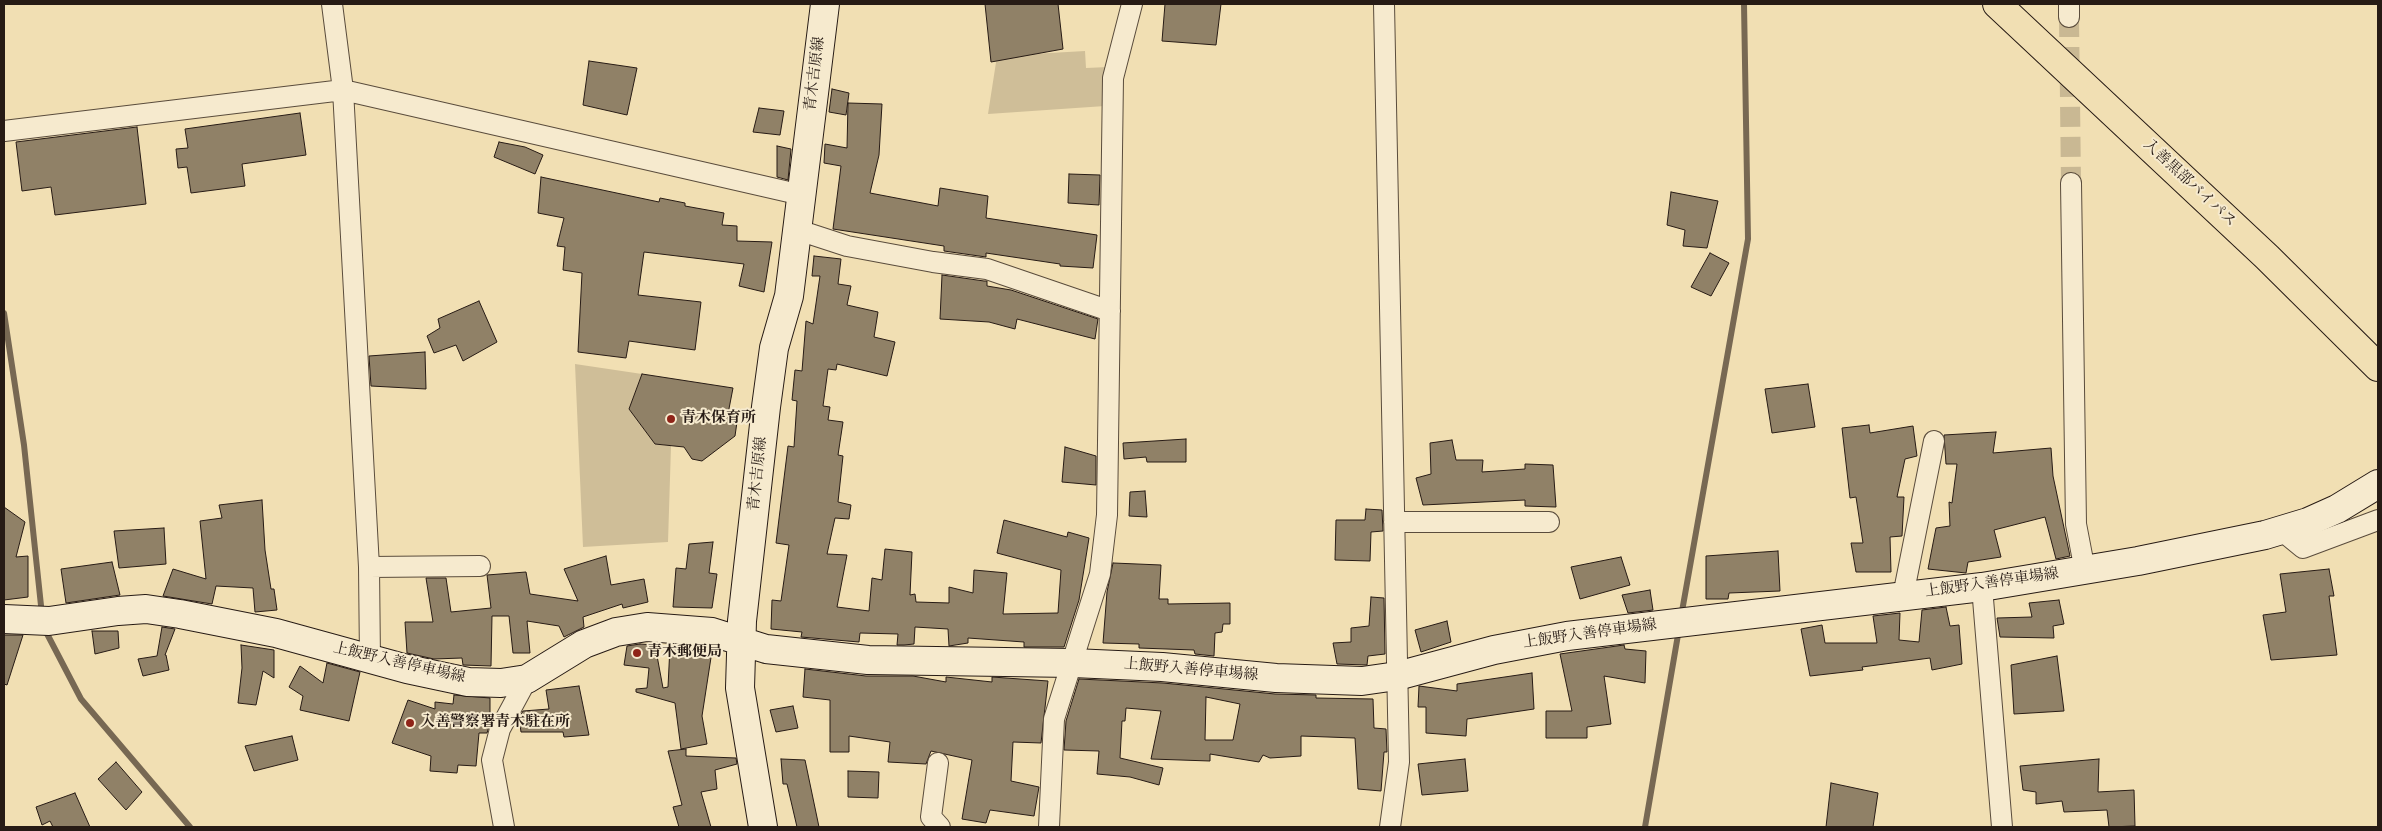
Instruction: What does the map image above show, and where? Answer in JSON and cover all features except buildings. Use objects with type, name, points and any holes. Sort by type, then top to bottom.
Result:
[{"type":"highway","name":"入善黒部バイパス","points":[[1997,4],[2267,257],[2378,367]]},
{"type":"main road","name":"青木吉原線","points":[[763,827],[740,688],[742,621],[766,407],[774,348],[789,296],[825,4]]},
{"type":"main road","name":"上飯野入善停車場線","points":[[4,619],[49,621],[146,609],[276,633],[370,660],[468,682],[501,682],[527,679],[584,644],[616,632],[647,627],[712,632],[766,649],[868,660],[1073,663],[1162,667],[1323,680],[1362,681],[1397,676],[1494,650],[1567,636],[1982,588],[2085,571],[2265,535],[2308,522],[2337,509],[2378,484]]},
{"type":"street","points":[[332,4],[343,90],[370,567],[370,660]]},
{"type":"street","points":[[1049,827],[1054,719],[1100,574],[1107,515],[1113,78],[1132,4]]},
{"type":"street","points":[[1384,4],[1399,762],[1390,827]]},
{"type":"street","points":[[4,131],[343,90],[802,194]]},
{"type":"street","points":[[2070,183],[2076,524],[2085,571]]},
{"type":"street","points":[[798,230],[847,246],[933,262],[987,269],[1110,311]]},
{"type":"street","points":[[1903,596],[1934,441]]},
{"type":"street","points":[[2281,530],[2303,548],[2378,520]]},
{"type":"street","points":[[1394,522],[1549,522]]},
{"type":"street","points":[[370,567],[480,566]]},
{"type":"street","points":[[1982,588],[2002,827]]},
{"type":"street","points":[[504,827],[492,760],[500,729],[527,679]]},
{"type":"street","points":[[938,763],[931,817],[940,827]]},
{"type":"shaded area","points":[[1085,51],[1086,68],[1108,67],[1105,106],[988,114],[997,56]]},
{"type":"shaded area","points":[[575,364],[642,374],[629,409],[655,444],[671,446],[668,542],[583,547]]},
{"type":"waterway","points":[[1681,617],[1748,239],[1744,4]]},
{"type":"waterway","points":[[4,313],[24,445],[42,615]]},
{"type":"waterway","points":[[44,628],[81,699],[190,827]]},
{"type":"waterway","points":[[1645,827],[1679,629]]},
{"type":"tunnel","points":[[2069,17],[2071,183]]},
{"type":"place","name":"青木保育所","points":[[671,419]]},
{"type":"place","name":"青木郵便局","points":[[637,653]]},
{"type":"place","name":"入善警察署青木駐在所","points":[[410,723]]}]
